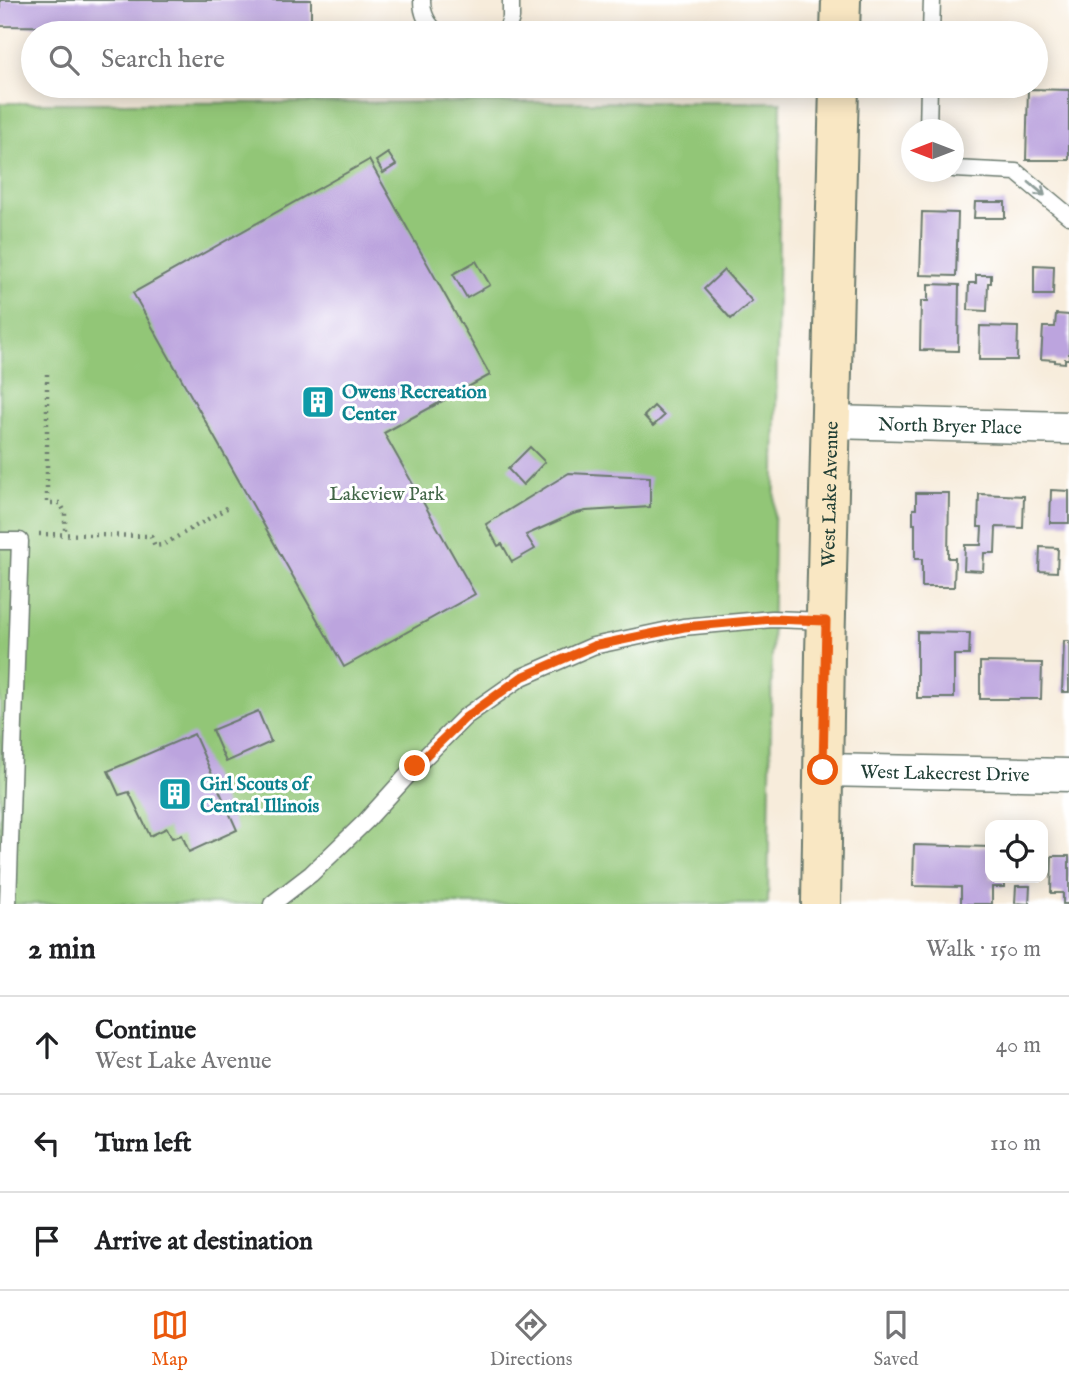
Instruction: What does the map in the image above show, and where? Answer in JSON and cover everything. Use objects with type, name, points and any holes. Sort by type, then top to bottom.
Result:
[{"type":"main road","name":"West Lake Avenue","points":[[821,904],[839,98]]},
{"type":"street","name":"North Bryer Place","points":[[831,422],[1069,428]]},
{"type":"street","name":"West Lakecrest Drive","points":[[823,770],[1069,775]]},
{"type":"lane","points":[[422,0],[422,10],[427,21]]},
{"type":"lane","points":[[510,21],[511,0]]},
{"type":"lane","points":[[931,21],[932,0]]},
{"type":"lane","points":[[928,119],[929,98]]},
{"type":"lane","points":[[964,169],[1016,172],[1069,216]]},
{"type":"lane","points":[[0,541],[20,541],[8,904]]},
{"type":"lane","points":[[272,904],[311,874],[366,821],[415,766],[465,718],[522,677],[593,646],[684,627],[772,619],[826,621]]},
{"type":"path","points":[[47,374],[47,503],[60,503],[65,512],[62,534],[151,536],[155,546],[163,545],[228,508]]},
{"type":"green space","name":"Lakeview Park","points":[[781,102],[768,904],[0,904],[0,103]]},
{"type":"building","points":[[0,0],[311,0],[311,21],[21,21],[21,26],[0,26]]},
{"type":"building","points":[[1048,89],[1069,90],[1069,160],[1026,160],[1028,98],[1048,98]]},
{"type":"building","points":[[388,153],[396,165],[383,173],[376,161]]},
{"type":"building","name":"Owens Recreation Center","points":[[369,160],[490,375],[384,433],[475,594],[344,667],[133,293]]},
{"type":"building","points":[[975,202],[1005,202],[1005,218],[974,218]]},
{"type":"building","points":[[922,212],[958,213],[956,276],[920,275]]},
{"type":"building","points":[[476,261],[490,285],[467,298],[453,274]]},
{"type":"building","points":[[1034,265],[1054,266],[1053,295],[1034,295]]},
{"type":"building","points":[[724,270],[752,301],[731,319],[704,289]]},
{"type":"building","points":[[976,275],[991,275],[987,311],[968,310],[969,283],[976,283]]},
{"type":"building","points":[[928,284],[959,285],[958,351],[920,350],[921,301],[928,301]]},
{"type":"building","points":[[1056,314],[1069,315],[1069,359],[1065,359],[1065,363],[1041,359],[1043,327],[1055,327]]},
{"type":"building","points":[[980,326],[1018,327],[1017,360],[979,360]]},
{"type":"building","points":[[654,406],[664,416],[653,426],[644,416]]},
{"type":"building","points":[[530,447],[545,462],[523,485],[508,469]]},
{"type":"building","points":[[569,473],[650,477],[650,507],[573,514],[526,535],[535,549],[512,562],[502,544],[498,546],[486,524]]},
{"type":"building","points":[[1051,490],[1069,491],[1069,523],[1050,523]]},
{"type":"building","points":[[916,493],[949,493],[948,558],[955,558],[954,587],[922,587],[922,559],[915,559],[913,509],[916,509]]},
{"type":"building","points":[[979,494],[1024,496],[1023,528],[996,527],[995,553],[984,553],[983,571],[964,570],[965,545],[981,545],[982,527],[978,527]]},
{"type":"building","points":[[1040,547],[1058,548],[1057,572],[1039,571]]},
{"type":"building","points":[[917,632],[970,633],[969,655],[954,655],[954,698],[917,698]]},
{"type":"building","points":[[1064,641],[1069,641],[1069,692],[1062,692]]},
{"type":"building","points":[[980,662],[1042,663],[1041,699],[980,699]]},
{"type":"building","points":[[258,711],[271,742],[226,762],[212,730]]},
{"type":"building","name":"Girl Scouts of Central Illinois","points":[[194,734],[237,830],[189,852],[182,835],[172,838],[167,828],[150,836],[129,792],[119,795],[108,771]]},
{"type":"building","points":[[914,845],[985,847],[985,883],[1004,883],[1004,887],[992,887],[992,904],[961,904],[961,887],[913,886]]},
{"type":"building","points":[[1052,856],[1069,856],[1069,904],[1063,904],[1063,893],[1051,893]]},
{"type":"building","points":[[1016,886],[1030,886],[1029,904],[1015,903]]},
{"type":"place","name":"Owens Recreation Center","points":[[318,402]]},
{"type":"place","name":"Girl Scouts of Central Illinois","points":[[175,794]]},
{"type":"route","points":[[415,766],[465,718],[522,677],[593,646],[684,627],[772,619],[826,621],[823,770]]}]
